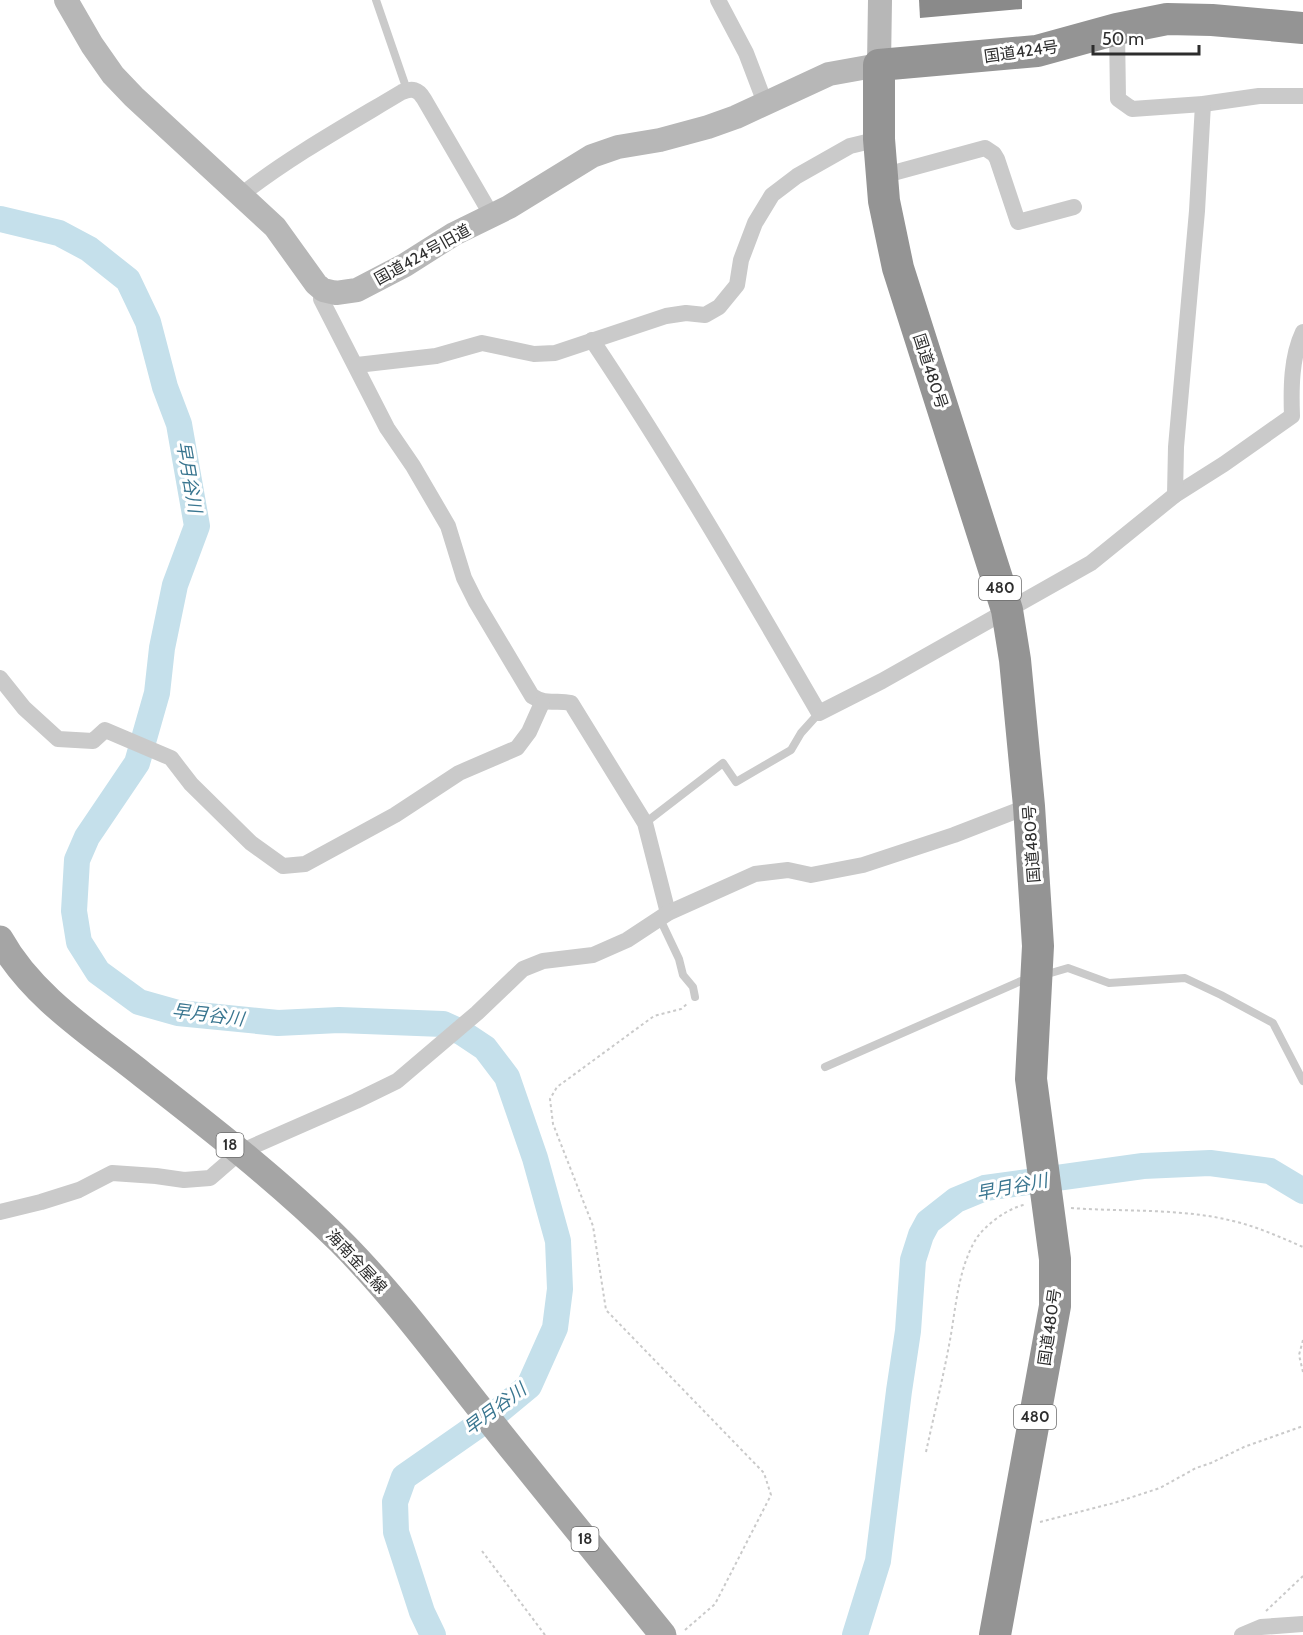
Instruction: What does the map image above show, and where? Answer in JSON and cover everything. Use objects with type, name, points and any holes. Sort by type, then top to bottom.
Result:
[{"type":"highway","name":"国道424号","points":[[879,65],[1036,51],[1117,29],[1167,19],[1301,23]]},
{"type":"highway","name":"国道480号","points":[[879,65],[879,139],[884,201],[898,268],[1007,610],[1015,660],[1029,806],[1038,946],[1031,1079],[1055,1259],[1055,1306],[995,1635]]},
{"type":"main road","name":"海南金屋線","points":[[0,939],[19,967],[62,1011],[240,1152],[342,1243],[447,1366],[508,1443],[674,1633]]},
{"type":"street","points":[[66,0],[92,45],[113,75],[275,227],[322,290],[321,299],[344,345],[357,365],[387,428],[418,474],[448,526],[464,578],[476,602],[532,696],[542,703],[562,701],[571,703],[645,823],[664,916]]},
{"type":"street","points":[[718,0],[746,54],[765,103]]},
{"type":"street","points":[[879,0],[879,65]]},
{"type":"street","points":[[1117,29],[1118,99],[1132,109],[1203,104],[1259,96],[1303,96]]},
{"type":"street","name":"国道424号旧道","points":[[322,290],[336,293],[357,290],[405,265],[454,234],[492,216],[592,156],[618,147],[682,135],[736,117],[829,74],[879,65]]},
{"type":"street","points":[[241,195],[273,171],[407,90],[415,90],[424,99],[492,216]]},
{"type":"street","points":[[1176,495],[1176,447],[1197,211],[1203,104]]},
{"type":"street","points":[[357,365],[436,356],[482,343],[534,354],[555,353],[666,316],[686,313],[705,315],[719,307],[737,285],[741,260],[755,223],[772,195],[797,176],[850,146],[879,139]]},
{"type":"street","points":[[882,176],[985,148],[997,159],[1018,222],[1074,207]]},
{"type":"street","points":[[592,340],[724,550],[819,713],[882,681],[1091,563],[1176,495],[1224,465],[1292,416],[1291,389],[1298,344],[1303,332]]},
{"type":"street","points":[[0,678],[24,708],[58,739],[93,741],[105,730],[171,758],[191,784],[251,843],[283,866],[305,864],[395,814],[459,773],[516,748],[529,732],[542,703]]},
{"type":"street","points":[[0,1212],[30,1206],[79,1190],[112,1173],[183,1180],[210,1178],[240,1152],[397,1081],[477,1013],[523,969],[543,961],[593,955],[627,940],[664,916],[755,874],[788,870],[811,875],[863,865],[1029,806]]},
{"type":"street","points":[[1242,1635],[1303,1624]]},
{"type":"lane","points":[[376,0],[407,90]]},
{"type":"lane","points":[[645,823],[723,763],[736,782],[791,750],[801,733],[819,713]]},
{"type":"lane","points":[[664,916],[682,975],[693,987],[695,998]]},
{"type":"lane","points":[[825,1067],[1021,981],[1068,968],[1109,983],[1185,978],[1221,995],[1273,1023],[1303,1082]]},
{"type":"path","points":[[674,1633],[715,1604],[771,1495],[764,1473],[606,1310],[593,1226],[553,1124],[550,1099],[557,1087],[654,1016],[681,1010],[695,998]]},
{"type":"path","points":[[926,1452],[959,1289],[972,1247],[984,1229],[1012,1210],[1046,1202],[1209,1216],[1262,1229],[1303,1247]]},
{"type":"path","points":[[1303,1340],[1299,1355],[1303,1372]]},
{"type":"path","points":[[1012,1540],[1044,1520],[1114,1503],[1160,1488],[1196,1467],[1303,1426]]},
{"type":"path","points":[[482,1551],[545,1635]]},
{"type":"path","points":[[1267,1631],[1260,1621],[1265,1612],[1303,1576]]},
{"type":"waterway","name":"早月谷川","points":[[0,219],[59,233],[89,249],[128,280],[148,322],[165,387],[179,424],[197,526],[175,585],[162,648],[157,693],[137,763],[87,837],[77,860],[74,911],[79,942],[98,972],[139,1002],[178,1013],[278,1023],[339,1020],[443,1024],[461,1032],[485,1048],[507,1077],[535,1158],[558,1241],[560,1289],[555,1328],[529,1386],[500,1410],[404,1477],[395,1502],[396,1532],[422,1612],[433,1635]]},
{"type":"waterway","name":"早月谷川","points":[[855,1635],[878,1561],[908,1331],[913,1260],[928,1222],[956,1200],[985,1188],[1143,1166],[1210,1163],[1270,1171],[1303,1191]]}]
